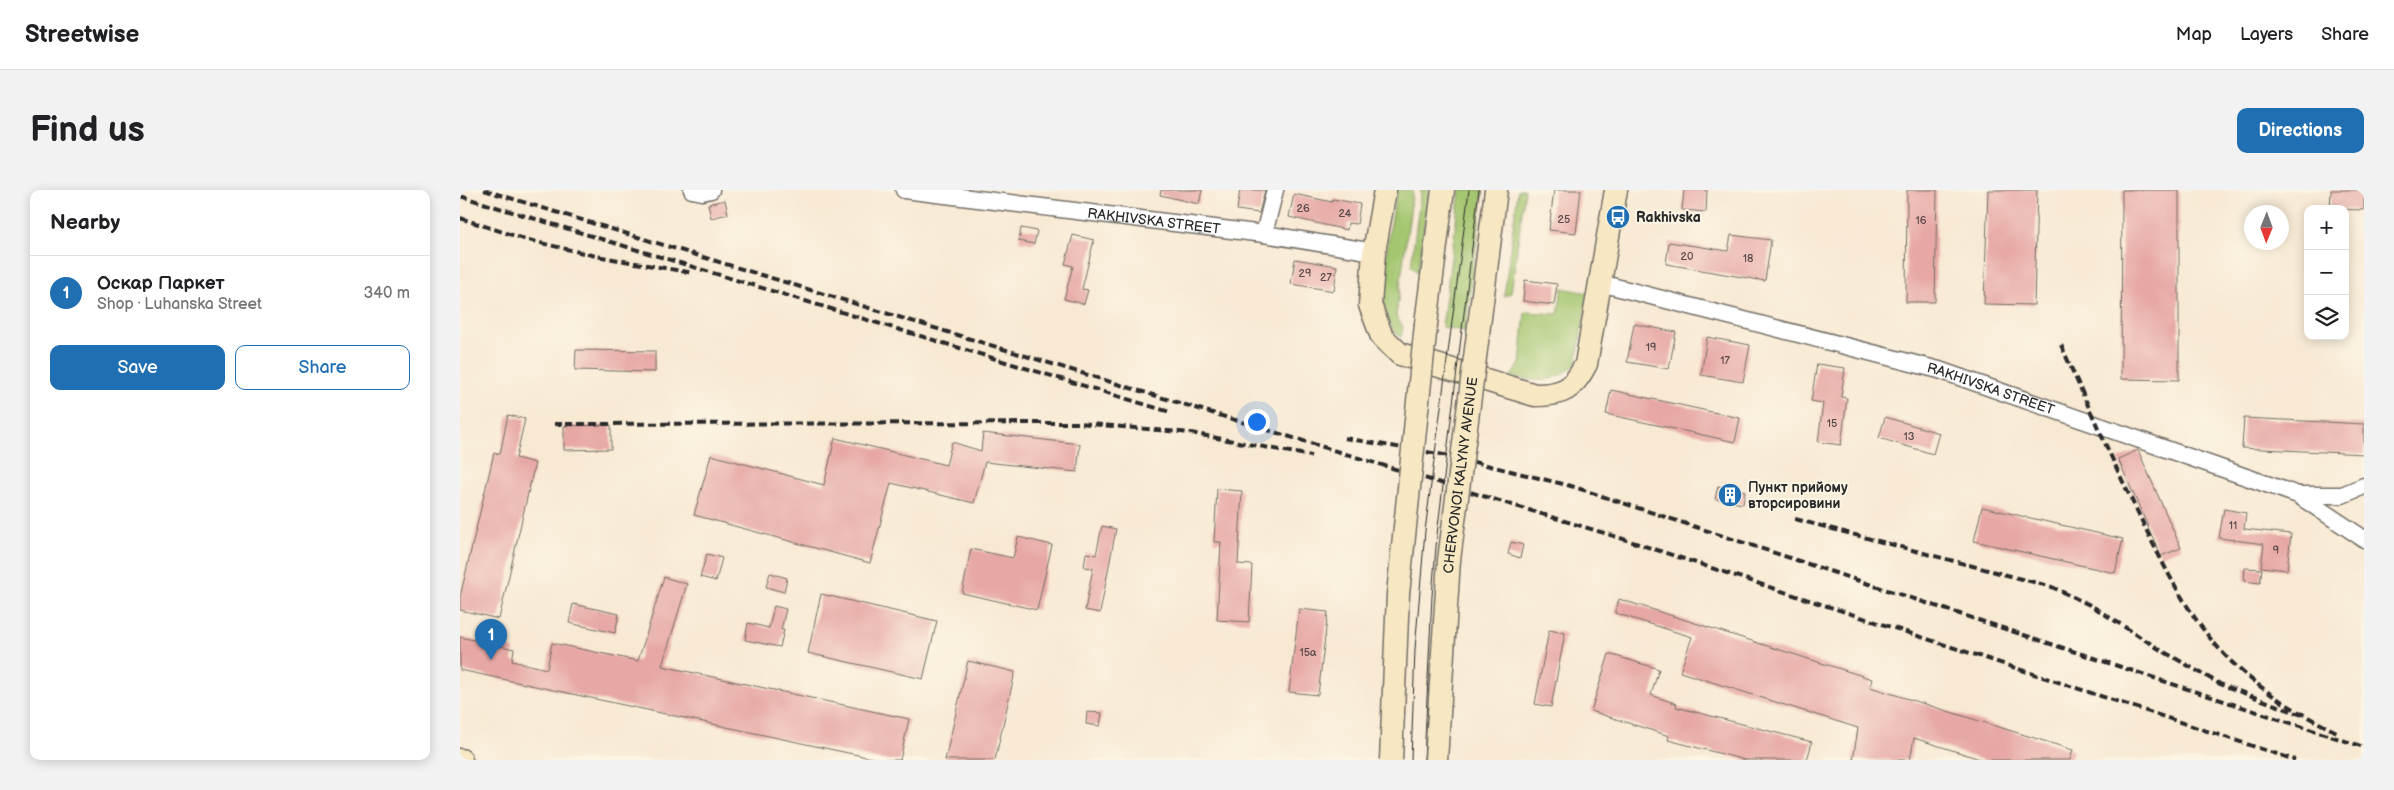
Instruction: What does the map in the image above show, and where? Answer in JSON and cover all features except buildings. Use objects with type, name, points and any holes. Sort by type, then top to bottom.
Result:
[{"type":"main road","points":[[1385,190],[1374,252],[1370,305],[1382,337],[1400,354],[1535,395],[1563,393],[1578,381],[1586,364],[1616,190]]},
{"type":"main road","points":[[1391,760],[1398,594],[1426,324],[1443,190]]},
{"type":"main road","name":"CHERVONOI KALYNY AVENUE","points":[[1436,760],[1449,560],[1496,190]]},
{"type":"street","points":[[692,190],[702,192],[711,190]]},
{"type":"street","name":"RAKHIVSKA STREET","points":[[904,190],[1032,197],[1374,252]]},
{"type":"street","points":[[1264,234],[1275,190]]},
{"type":"street","name":"RAKHIVSKA STREET","points":[[1600,283],[1939,370],[2298,495],[2364,539]]},
{"type":"street","points":[[2298,495],[2342,495],[2364,486]]},
{"type":"green space","points":[[1397,190],[1413,190],[1396,316],[1403,327],[1401,337],[1391,327],[1386,311],[1384,291],[1387,245]]},
{"type":"green space","points":[[1421,190],[1429,190],[1418,273],[1411,266]]},
{"type":"green space","points":[[1460,190],[1483,190],[1465,331],[1442,327]]},
{"type":"green space","points":[[1518,190],[1525,190],[1511,293],[1504,296]]},
{"type":"green space","points":[[1562,288],[1588,293],[1576,364],[1567,371],[1545,380],[1510,377],[1520,364],[1525,312],[1558,314]]},
{"type":"tram line","points":[[1411,760],[1415,649],[1425,531],[1469,190]]},
{"type":"tram line","points":[[1424,760],[1437,535],[1479,190]]},
{"type":"railway","points":[[484,190],[1617,537],[2295,760]]},
{"type":"railway","points":[[460,196],[1170,412]]},
{"type":"railway","points":[[460,218],[524,239],[596,256],[693,273]]},
{"type":"railway","points":[[2061,345],[2108,450],[2165,568],[2185,603],[2209,637],[2234,665],[2262,688],[2292,708],[2339,733]]},
{"type":"railway","points":[[554,424],[1079,423],[1191,433],[1311,456]]},
{"type":"railway","points":[[1344,438],[1450,456],[1571,486],[2364,747]]},
{"type":"railway","points":[[1795,519],[2052,587],[2092,606],[2159,649],[2220,684],[2302,715]]},
{"type":"place","name":"Rakhivska","points":[[1618,217]]},
{"type":"place","name":"Пункт прийому вторсировини","points":[[1730,495]]},
{"type":"place","name":"Оскар Паркет","points":[[491,660]]}]
